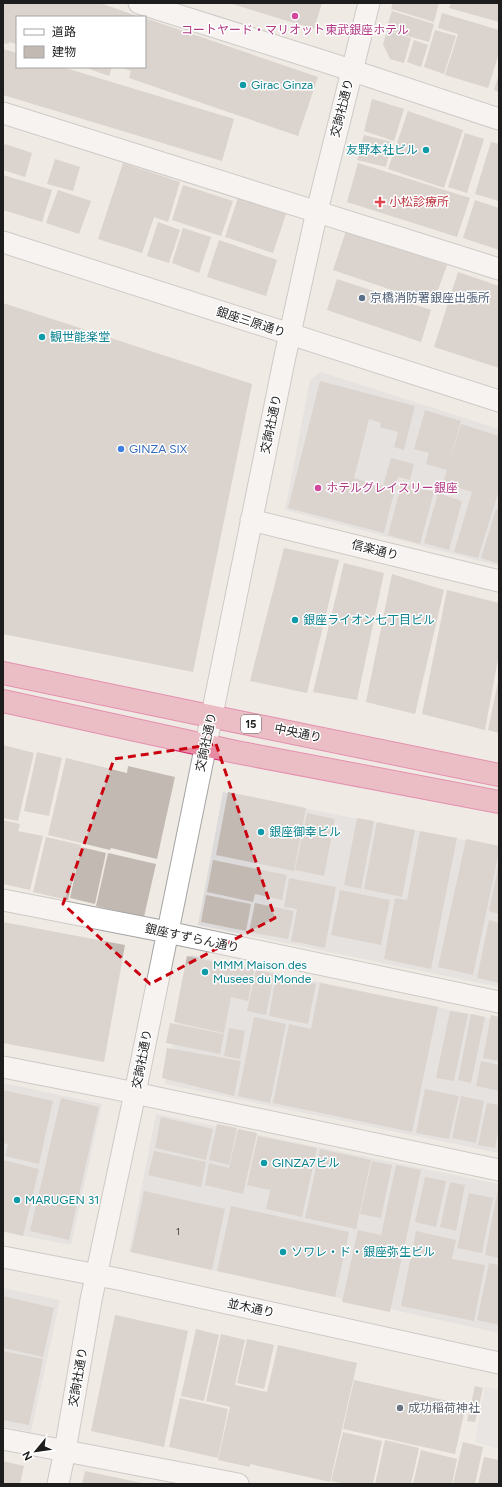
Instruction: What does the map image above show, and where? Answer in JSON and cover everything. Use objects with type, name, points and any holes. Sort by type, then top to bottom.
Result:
[{"type":"highway","name":"中央通り","points":[[3,673],[211,717],[499,774]]},
{"type":"highway","points":[[3,702],[205,745],[499,802]]},
{"type":"street","points":[[138,3],[499,119]]},
{"type":"street","name":"交詢社通り","points":[[58,1484],[66,1451],[96,1275],[135,1093],[251,520],[317,211],[351,71],[370,3]]},
{"type":"street","points":[[3,113],[499,269]]},
{"type":"street","name":"銀座三原通り","points":[[3,242],[499,401]]},
{"type":"street","name":"信楽通り","points":[[251,520],[499,581]]},
{"type":"street","name":"銀座すずらん通り","points":[[3,900],[167,932],[499,1002]]},
{"type":"street","points":[[3,1067],[135,1093],[499,1170]]},
{"type":"street","name":"並木通り","points":[[3,1257],[96,1275],[499,1362]]},
{"type":"street","points":[[3,1438],[238,1484]]},
{"type":"highlighted area","points":[[216,744],[275,918],[150,984],[63,904],[114,759]]},
{"type":"shaded area","points":[[321,372],[499,429],[499,566],[285,510],[310,380]]},
{"type":"shaded area","points":[[223,792],[499,847],[499,987],[198,925]]},
{"type":"shaded area","points":[[191,955],[499,1020],[499,1153],[165,1084]]},
{"type":"shaded area","points":[[3,1083],[102,1104],[71,1245],[3,1232]]},
{"type":"shaded area","points":[[156,1114],[499,1184],[499,1333],[129,1252]]},
{"type":"shaded area","points":[[3,1288],[60,1300],[31,1432],[3,1426]]},
{"type":"shaded area","points":[[485,1387],[499,1390],[499,1449],[475,1442]]},
{"type":"building","points":[[3,3],[100,3],[137,16],[16,16],[16,44],[9,42],[8,44],[3,43]]},
{"type":"building","name":"コートヤード・マリオット東武銀座ホテル","points":[[229,3],[322,3],[314,29]]},
{"type":"building","points":[[393,3],[439,3],[434,22],[391,9]]},
{"type":"building","points":[[451,3],[499,3],[499,22],[449,8]]},
{"type":"building","points":[[392,11],[434,24],[429,42],[386,30]]},
{"type":"building","points":[[442,13],[499,30],[499,53],[488,88],[445,75],[458,34],[438,28]]},
{"type":"building","name":"Girac Ginza","points":[[146,18],[318,77],[298,136],[129,78],[131,71],[123,68],[146,68]]},
{"type":"building","points":[[435,30],[456,36],[444,74],[424,67]]},
{"type":"building","points":[[387,31],[411,38],[404,63],[390,59],[383,44]]},
{"type":"building","points":[[414,40],[428,45],[421,67],[407,62]]},
{"type":"building","points":[[3,49],[16,53],[16,68],[65,68],[234,119],[222,161],[3,95]]},
{"type":"building","points":[[87,68],[112,68],[109,76]]},
{"type":"building","points":[[499,74],[499,92],[494,90]]},
{"type":"building","points":[[372,99],[404,109],[394,141],[364,131]]},
{"type":"building","name":"友野本社ビル","points":[[408,111],[463,130],[444,188],[388,169]]},
{"type":"building","points":[[465,133],[484,139],[467,193],[448,187]]},
{"type":"building","points":[[364,135],[392,142],[386,167],[357,160]]},
{"type":"building","points":[[491,142],[499,144],[499,201],[475,194]]},
{"type":"building","points":[[5,144],[32,153],[25,177],[3,170],[3,150]]},
{"type":"building","points":[[55,159],[80,167],[73,191],[47,184]]},
{"type":"building","points":[[123,163],[180,182],[168,222],[154,217],[142,253],[98,239]]},
{"type":"building","points":[[358,163],[470,198],[457,237],[347,202]]},
{"type":"building","points":[[3,175],[52,190],[42,222],[3,210]]},
{"type":"building","points":[[183,185],[233,201],[221,236],[172,220]]},
{"type":"building","points":[[58,190],[91,201],[79,234],[46,223]]},
{"type":"building","points":[[238,198],[286,214],[273,253],[225,237]]},
{"type":"building","points":[[475,200],[499,208],[499,250],[463,238]]},
{"type":"building","points":[[158,222],[180,230],[169,263],[147,256]]},
{"type":"building","points":[[183,228],[211,237],[199,273],[172,263]]},
{"type":"building","points":[[346,231],[447,265],[433,304],[333,270]]},
{"type":"building","points":[[219,240],[277,260],[266,296],[207,277]]},
{"type":"building","points":[[458,272],[499,286],[499,368],[434,347]]},
{"type":"building","points":[[337,279],[431,310],[421,342],[327,310]]},
{"type":"building","name":"GINZA SIX","points":[[3,303],[252,384],[193,672],[3,634]]},
{"type":"building","points":[[320,381],[415,406],[404,450],[394,447],[398,432],[380,427],[381,423],[369,419],[354,478],[383,486],[391,458],[414,464],[410,480],[398,477],[384,533],[288,508]]},
{"type":"building","points":[[425,410],[461,421],[447,470],[426,464],[429,453],[414,449]]},
{"type":"building","points":[[461,424],[499,436],[499,490],[478,558],[454,552],[472,492],[443,483]]},
{"type":"building","points":[[402,482],[434,492],[420,544],[388,535]]},
{"type":"building","points":[[438,493],[462,501],[449,550],[424,543]]},
{"type":"building","points":[[496,509],[499,510],[499,564],[481,558]]},
{"type":"building","name":"銀座ライオン七丁目ビル","points":[[284,548],[339,560],[307,693],[250,681]]},
{"type":"building","points":[[344,563],[384,573],[357,700],[313,692]]},
{"type":"building","points":[[392,574],[444,590],[415,714],[366,702]]},
{"type":"building","points":[[447,590],[499,603],[499,653],[485,730],[422,714]]},
{"type":"building","points":[[499,682],[499,733],[488,730]]},
{"type":"building","points":[[3,745],[34,753],[18,821],[3,818]]},
{"type":"building","points":[[37,752],[62,758],[49,816],[24,811]]},
{"type":"building","points":[[66,758],[127,773],[128,766],[175,777],[157,859],[111,848],[110,850],[48,835]]},
{"type":"building","name":"銀座御幸ビル","points":[[228,792],[306,808],[294,871],[216,855]]},
{"type":"building","points":[[307,813],[335,819],[324,876],[295,870]]},
{"type":"building","points":[[357,818],[374,821],[361,889],[344,885]]},
{"type":"building","points":[[3,820],[20,824],[18,831],[43,836],[30,890],[3,884]]},
{"type":"building","points":[[377,822],[415,830],[402,897],[364,889]]},
{"type":"building","points":[[420,831],[457,838],[431,969],[384,959],[395,898],[407,900]]},
{"type":"building","points":[[46,837],[81,845],[68,900],[33,892]]},
{"type":"building","points":[[466,839],[499,846],[473,975],[438,967]]},
{"type":"building","points":[[81,847],[106,853],[95,904],[70,898]]},
{"type":"building","points":[[108,853],[156,864],[144,917],[96,906]]},
{"type":"building","points":[[213,860],[287,875],[282,900],[255,894],[253,902],[207,892]]},
{"type":"building","points":[[499,867],[499,914],[489,911]]},
{"type":"building","points":[[289,878],[336,887],[325,948],[291,941],[297,909],[284,907]]},
{"type":"building","points":[[340,890],[390,900],[381,945],[331,935]]},
{"type":"building","points":[[206,895],[251,904],[246,931],[201,922]]},
{"type":"building","points":[[255,903],[294,911],[288,939],[249,932]]},
{"type":"building","points":[[489,920],[499,923],[499,983],[477,978]]},
{"type":"building","points":[[3,922],[125,945],[104,1062],[3,1043]]},
{"type":"building","points":[[187,956],[254,970],[248,1001],[231,997],[224,1033],[174,1022]]},
{"type":"building","points":[[256,970],[274,974],[266,1015],[247,1011]]},
{"type":"building","points":[[276,975],[316,984],[308,1024],[269,1016]]},
{"type":"building","points":[[320,983],[438,1007],[412,1132],[273,1103],[289,1024],[311,1029]]},
{"type":"building","points":[[450,1011],[468,1014],[454,1081],[436,1078]]},
{"type":"building","points":[[471,1014],[485,1017],[471,1083],[458,1080]]},
{"type":"building","points":[[491,1015],[499,1017],[499,1061],[483,1058]]},
{"type":"building","points":[[254,1017],[286,1024],[270,1103],[238,1096]]},
{"type":"building","points":[[170,1023],[224,1034],[220,1054],[166,1043]]},
{"type":"building","points":[[229,1028],[245,1031],[240,1059],[224,1056]]},
{"type":"building","points":[[167,1048],[241,1061],[234,1096],[162,1078]]},
{"type":"building","points":[[481,1061],[499,1065],[499,1091],[476,1086]]},
{"type":"building","points":[[425,1089],[459,1096],[449,1139],[416,1133]]},
{"type":"building","points":[[3,1090],[53,1101],[39,1164],[5,1156],[8,1144],[3,1143]]},
{"type":"building","points":[[461,1096],[484,1101],[476,1143],[452,1138]]},
{"type":"building","points":[[61,1098],[99,1107],[69,1240],[30,1231]]},
{"type":"building","points":[[487,1103],[499,1105],[499,1127],[495,1148],[478,1145]]},
{"type":"building","points":[[161,1117],[213,1129],[206,1160],[155,1148]]},
{"type":"building","points":[[217,1124],[237,1128],[229,1165],[209,1160]]},
{"type":"building","points":[[238,1129],[257,1133],[243,1194],[205,1185],[209,1163],[229,1168]]},
{"type":"building","points":[[258,1136],[317,1148],[302,1217],[266,1209],[274,1174],[270,1190],[247,1185]]},
{"type":"building","points":[[320,1149],[371,1160],[356,1229],[305,1218]]},
{"type":"building","points":[[154,1151],[206,1162],[201,1187],[148,1175]]},
{"type":"building","name":"MARUGEN 31","points":[[3,1160],[39,1169],[23,1236],[3,1231]]},
{"type":"building","points":[[372,1161],[392,1165],[381,1218],[360,1214]]},
{"type":"building","points":[[396,1165],[421,1170],[390,1312],[342,1302],[358,1230],[381,1235]]},
{"type":"building","points":[[425,1177],[446,1181],[436,1227],[415,1222]]},
{"type":"building","points":[[450,1182],[465,1185],[456,1231],[440,1227]]},
{"type":"building","points":[[499,1189],[499,1258],[485,1255]]},
{"type":"building","points":[[144,1191],[225,1209],[212,1270],[131,1252]]},
{"type":"building","points":[[469,1193],[493,1198],[482,1253],[457,1248]]},
{"type":"building","name":"ソワレ・ド・銀座弥生ビル","points":[[231,1206],[349,1232],[335,1297],[217,1271]]},
{"type":"building","points":[[416,1231],[456,1240],[452,1259],[485,1265],[474,1321],[401,1306]]},
{"type":"building","points":[[489,1263],[499,1265],[499,1325],[477,1320]]},
{"type":"building","points":[[3,1296],[54,1308],[43,1357],[3,1348]]},
{"type":"building","points":[[115,1315],[188,1331],[164,1447],[91,1431]]},
{"type":"building","points":[[196,1329],[219,1335],[204,1401],[181,1396]]},
{"type":"building","points":[[221,1334],[245,1340],[235,1385],[267,1392],[278,1345],[357,1363],[330,1482],[250,1464],[250,1467],[218,1460],[230,1407],[206,1401]]},
{"type":"building","points":[[247,1339],[274,1345],[264,1389],[237,1383]]},
{"type":"building","points":[[3,1351],[43,1359],[29,1425],[3,1420]]},
{"type":"building","points":[[354,1380],[466,1405],[455,1454],[343,1429]]},
{"type":"building","points":[[475,1386],[483,1388],[475,1422],[467,1421]]},
{"type":"building","points":[[180,1398],[228,1409],[218,1458],[169,1447]]},
{"type":"building","points":[[343,1432],[382,1441],[373,1484],[346,1484],[331,1481]]},
{"type":"building","points":[[385,1440],[419,1448],[411,1484],[375,1484]]},
{"type":"building","points":[[463,1442],[483,1447],[475,1484],[453,1484]]},
{"type":"building","points":[[421,1450],[457,1459],[452,1484],[413,1484]]},
{"type":"building","points":[[484,1457],[499,1460],[499,1484],[478,1484]]},
{"type":"building","points":[[3,1461],[24,1466],[20,1484],[3,1484]]},
{"type":"building","points":[[85,1471],[142,1483],[142,1484],[82,1484]]},
{"type":"place","name":"コートヤード・マリオット東武銀座ホテル","points":[[295,16]]},
{"type":"place","name":"Girac Ginza","points":[[243,85]]},
{"type":"place","name":"友野本社ビル","points":[[426,150]]},
{"type":"place","name":"小松診療所","points":[[380,202]]},
{"type":"place","name":"京橋消防署銀座出張所","points":[[362,298]]},
{"type":"place","name":"観世能楽堂","points":[[42,337]]},
{"type":"place","name":"GINZA SIX","points":[[121,449]]},
{"type":"place","name":"ホテルグレイスリー銀座","points":[[318,488]]},
{"type":"place","name":"銀座ライオン七丁目ビル","points":[[295,620]]},
{"type":"place","name":"銀座御幸ビル","points":[[261,832]]},
{"type":"place","name":"MMM Maison des Musees du Monde","points":[[205,972]]},
{"type":"place","name":"GINZA7ビル","points":[[264,1163]]},
{"type":"place","name":"MARUGEN 31","points":[[17,1200]]},
{"type":"place","name":"ソワレ・ド・銀座弥生ビル","points":[[283,1252]]},
{"type":"place","name":"成功稲荷神社","points":[[400,1408]]}]
